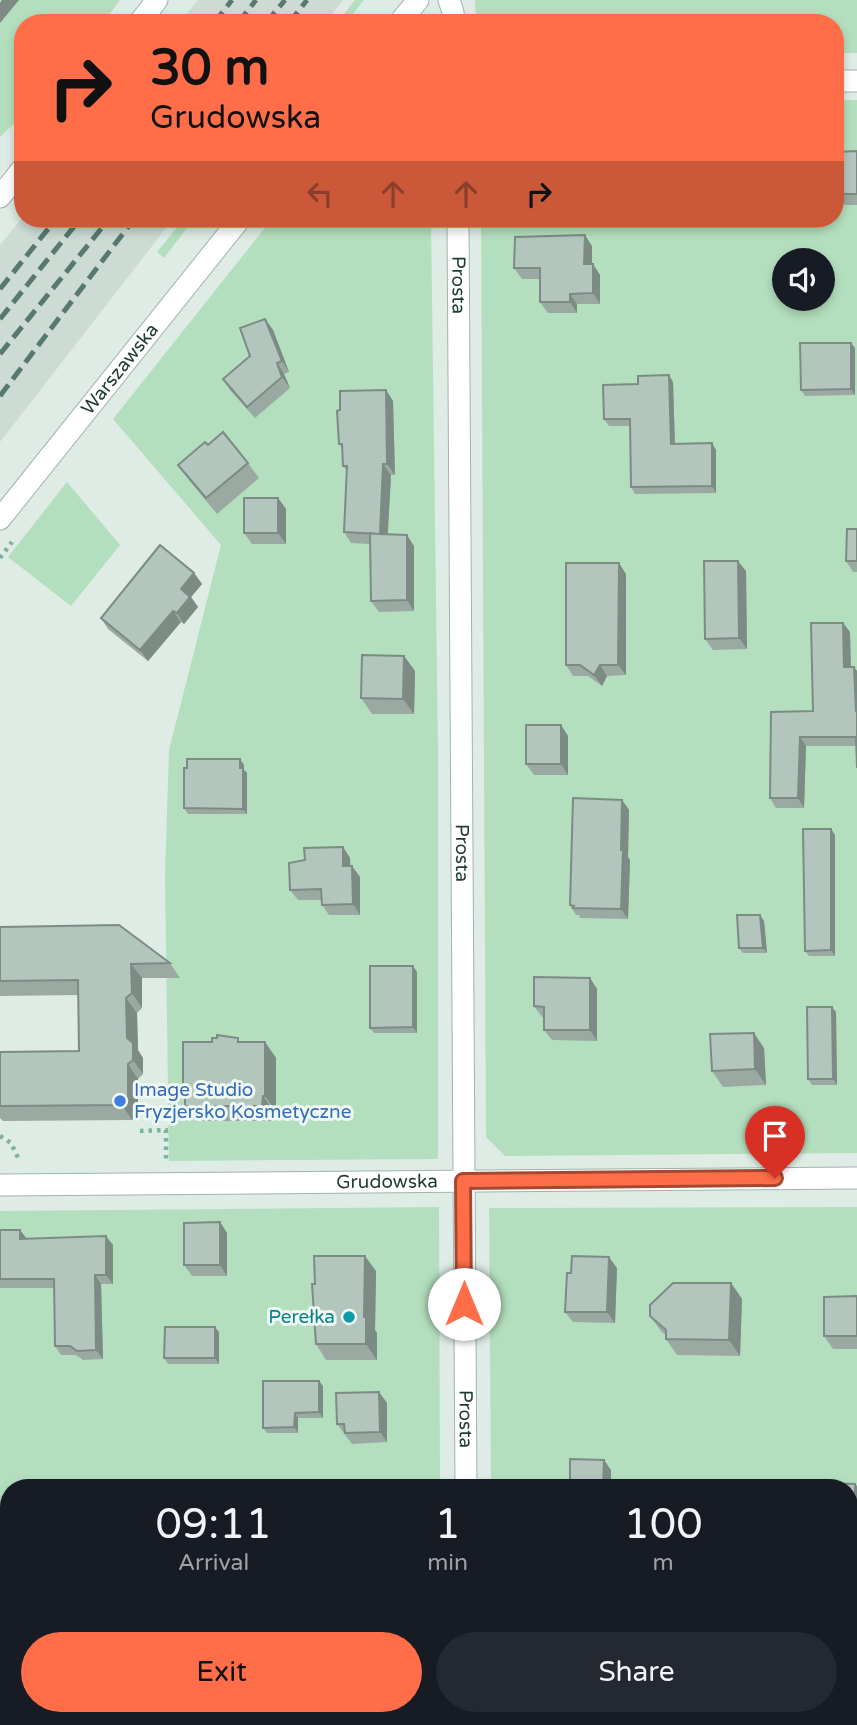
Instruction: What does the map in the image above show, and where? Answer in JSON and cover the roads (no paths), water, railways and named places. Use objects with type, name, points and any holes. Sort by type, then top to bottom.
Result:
[{"type":"street","points":[[146,14],[157,0]]},
{"type":"street","points":[[406,14],[418,0]]},
{"type":"street","points":[[0,197],[14,179]]},
{"type":"street","name":"Warszawska","points":[[0,519],[233,228]]},
{"type":"street","name":"Prosta","points":[[458,228],[466,1479]]},
{"type":"street","name":"Grudowska","points":[[0,1185],[857,1178]]},
{"type":"railway","points":[[221,14],[232,0]]},
{"type":"railway","points":[[245,14],[256,0]]},
{"type":"railway","points":[[273,14],[285,0]]},
{"type":"railway","points":[[296,14],[307,0]]},
{"type":"railway","points":[[0,289],[49,228]]},
{"type":"railway","points":[[0,319],[73,228]]},
{"type":"railway","points":[[0,354],[102,228]]},
{"type":"railway","points":[[0,396],[127,228]]},
{"type":"place","name":"Image Studio Fryzjersko Kosmetyczne","points":[[120,1101]]},
{"type":"place","name":"Perełka","points":[[349,1317]]}]
